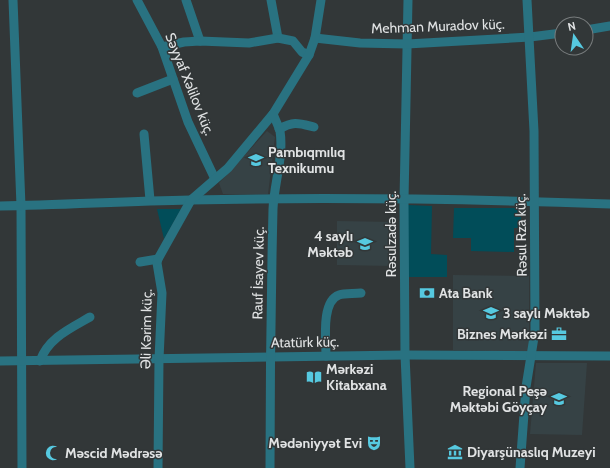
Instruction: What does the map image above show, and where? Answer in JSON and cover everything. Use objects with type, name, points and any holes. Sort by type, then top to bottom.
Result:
[{"type":"street","points":[[13,0],[21,206],[22,468]]},
{"type":"street","name":"Səyyaf Xəlilov küç.","points":[[137,0],[162,47],[188,122],[214,180],[210,189],[216,197],[222,199]]},
{"type":"street","points":[[186,0],[200,41]]},
{"type":"street","points":[[271,0],[278,38]]},
{"type":"street","points":[[140,262],[158,259],[191,200],[228,168],[273,114],[309,55],[314,38],[321,0]]},
{"type":"street","name":"Rəsulzadə küç.","points":[[408,0],[404,200],[405,355],[410,468]]},
{"type":"street","name":"Rəsul Rza küç.","points":[[520,468],[526,387],[535,331],[534,131],[527,0]]},
{"type":"street","points":[[594,29],[610,26]]},
{"type":"street","name":"Mehman Muradov küç.","points":[[314,38],[360,43],[407,44],[530,37],[554,33]]},
{"type":"street","points":[[162,47],[178,43],[200,41],[249,43],[278,38],[293,41],[302,52],[309,55]]},
{"type":"street","points":[[137,93],[173,79]]},
{"type":"street","name":"Rauf İsayev küç.","points":[[270,468],[270,357],[273,199],[280,155],[279,129],[273,114]]},
{"type":"street","points":[[279,129],[290,124],[298,123],[314,128]]},
{"type":"street","points":[[144,134],[150,200]]},
{"type":"street","points":[[0,206],[150,200],[222,199],[404,200],[610,204]]},
{"type":"street","name":"Əli Kərim küç.","points":[[158,259],[157,263],[162,293],[159,359],[158,468]]},
{"type":"street","points":[[326,356],[326,314],[328,304],[339,295],[361,293]]},
{"type":"street","points":[[40,361],[43,352],[58,336],[90,317]]},
{"type":"street","name":"Atatürk küç.","points":[[0,361],[405,355],[610,356]]},
{"type":"shaded area","name":"Pambıqmılıq Texnikumu","points":[[267,131],[275,137],[268,194],[223,194],[219,183]]},
{"type":"shaded area","points":[[408,205],[432,206],[431,254],[447,255],[447,277],[408,277]]},
{"type":"shaded area","points":[[454,208],[521,208],[521,228],[514,228],[514,252],[471,251],[471,238],[453,238]]},
{"type":"shaded area","points":[[157,209],[181,209],[164,239]]},
{"type":"shaded area","name":"4 saylı Məktəb","points":[[337,221],[394,222],[393,266],[337,265]]},
{"type":"shaded area","name":"3 saylı Məktəb","points":[[453,275],[529,276],[529,352],[453,350]]},
{"type":"shaded area","name":"Regional Peşə Məktəbi Göyçay","points":[[536,363],[587,363],[582,435],[530,434]]},
{"type":"place","name":"Pambıqmılıq Texnikumu","points":[[256,160]]},
{"type":"place","name":"4 saylı Məktəb","points":[[365,244]]},
{"type":"place","name":"Ata Bank","points":[[427,293]]},
{"type":"place","name":"3 saylı Məktəb","points":[[491,313]]},
{"type":"place","name":"Biznes Mərkəzi","points":[[559,334]]},
{"type":"place","name":"Mərkəzi Kitabxana","points":[[314,377]]},
{"type":"place","name":"Regional Peşə Məktəbi Göyçay","points":[[559,399]]},
{"type":"place","name":"Mədəniyyət Evi","points":[[374,443]]},
{"type":"place","name":"Diyarşünaslıq Muzeyi","points":[[455,452]]},
{"type":"place","name":"Məscid Mədrəsə","points":[[53,453]]}]
